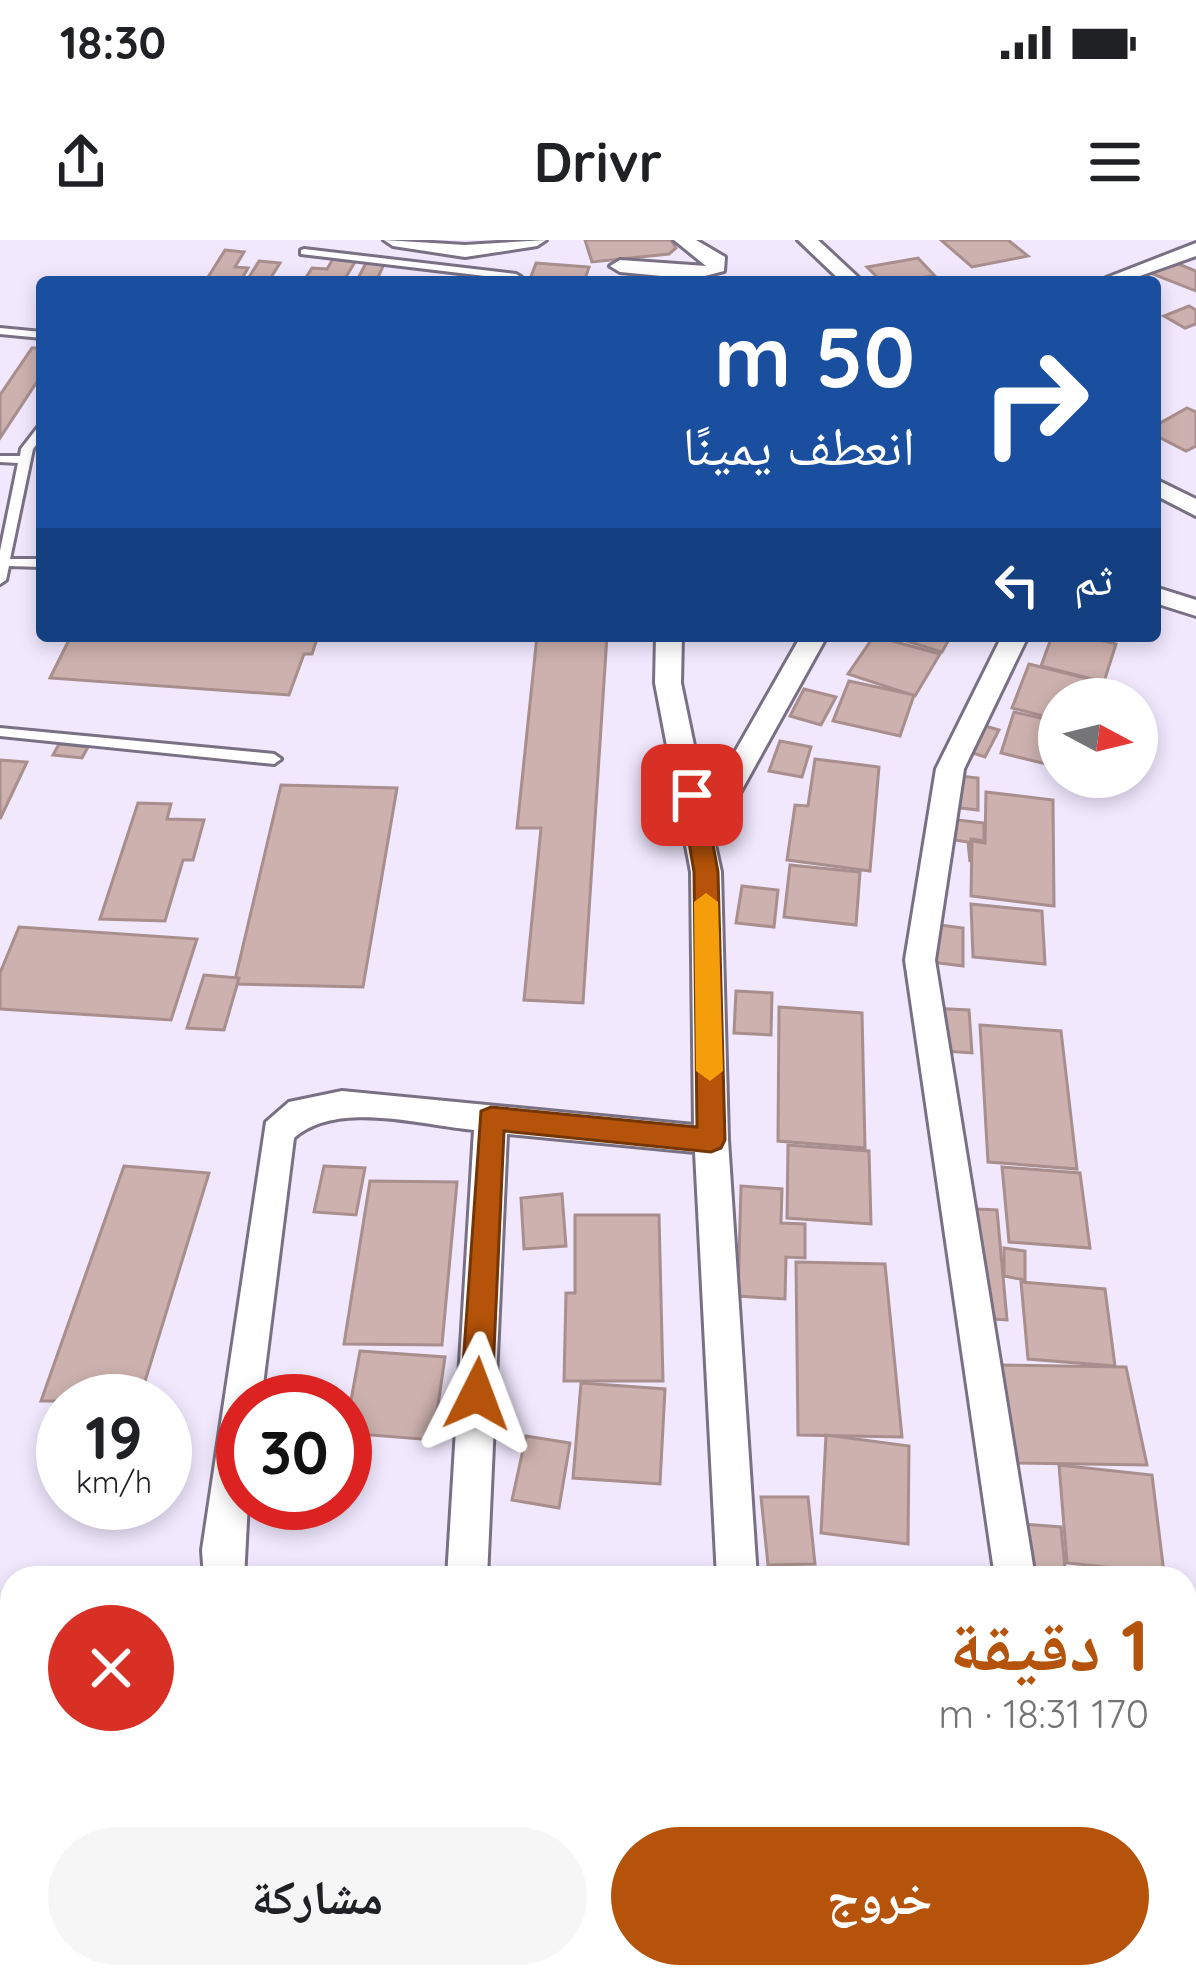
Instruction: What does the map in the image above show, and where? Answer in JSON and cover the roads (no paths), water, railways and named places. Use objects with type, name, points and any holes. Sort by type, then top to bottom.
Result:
[{"type":"street","points":[[394,240],[465,251],[537,240]]},
{"type":"street","points":[[620,266],[693,274],[714,271],[718,261],[683,240]]},
{"type":"street","points":[[807,240],[846,276]]},
{"type":"street","points":[[1122,276],[1196,249]]},
{"type":"street","points":[[1161,489],[1196,509]]},
{"type":"street","points":[[1161,597],[1196,608]]},
{"type":"street","points":[[669,642],[673,711],[702,836],[711,1140],[735,1566]]},
{"type":"street","points":[[702,836],[811,642]]},
{"type":"street","points":[[1012,642],[950,769],[920,960],[1013,1566]]},
{"type":"street","points":[[224,1566],[225,1527],[278,1132],[301,1112],[342,1104],[711,1140]]},
{"type":"street","points":[[468,1566],[491,1119]]},
{"type":"lane","points":[[304,252],[508,276]]},
{"type":"lane","points":[[0,331],[36,334]]},
{"type":"lane","points":[[0,580],[25,460],[36,440]]},
{"type":"lane","points":[[0,459],[25,460]]},
{"type":"lane","points":[[4,562],[36,563]]},
{"type":"lane","points":[[0,732],[274,759]]}]
